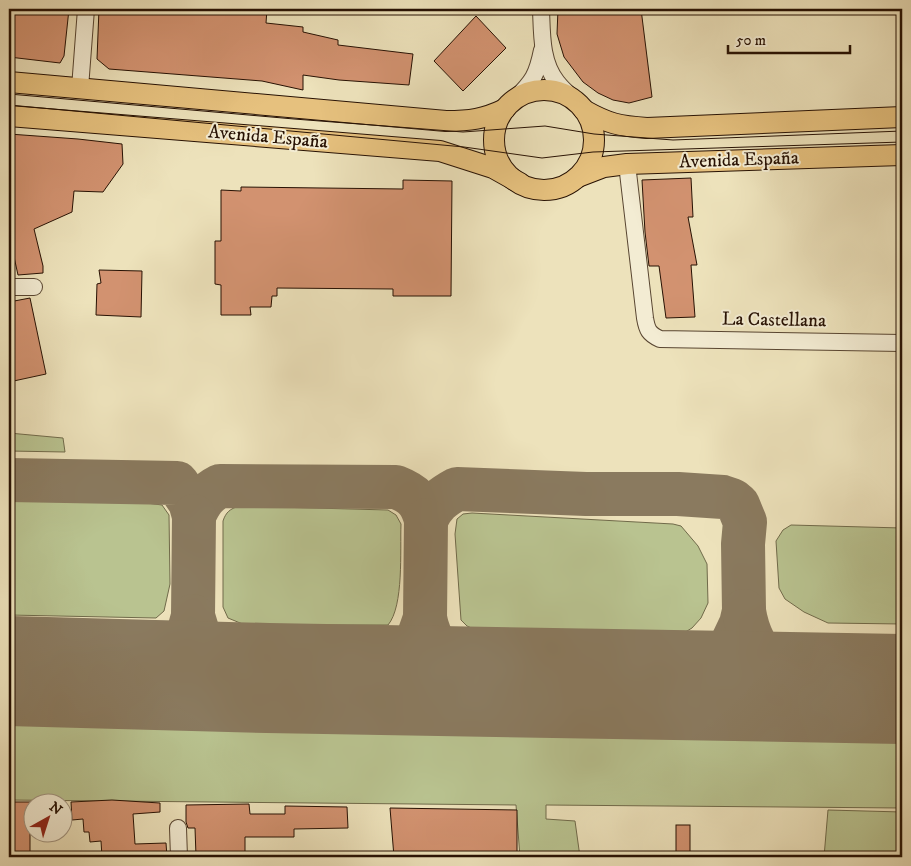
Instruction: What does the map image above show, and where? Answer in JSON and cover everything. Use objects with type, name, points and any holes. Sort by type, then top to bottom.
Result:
[{"type":"main road","name":"Avenida España","points":[[9,82],[446,121],[470,121],[489,117],[510,104]]},
{"type":"main road","points":[[545,90],[560,93],[579,105],[591,123],[594,134],[593,152],[588,165],[578,177],[566,185],[551,190],[535,189],[520,184],[509,175],[495,152],[495,129],[510,104],[529,92],[545,90]]},
{"type":"main road","name":"Avenida España","points":[[579,105],[600,119],[619,126],[647,128],[902,117]]},
{"type":"main road","name":"Avenida España","points":[[9,116],[440,151],[492,168],[520,184]]},
{"type":"main road","name":"Avenida España","points":[[578,177],[604,167],[627,164],[902,154]]},
{"type":"street","points":[[80,88],[86,9]]},
{"type":"street","points":[[541,9],[543,45],[549,67],[557,81],[579,105]]},
{"type":"street","points":[[510,104],[530,85],[537,72],[543,45]]},
{"type":"street","name":"La Castellana","points":[[627,164],[648,331],[660,339],[902,343]]},
{"type":"street","points":[[9,287],[34,287]]},
{"type":"street","points":[[178,828],[179,857]]},
{"type":"green space","points":[[9,433],[63,438],[65,452],[9,451]]},
{"type":"green space","points":[[9,499],[139,502],[162,505],[169,515],[170,584],[164,611],[156,618],[9,615]]},
{"type":"green space","points":[[239,506],[388,510],[396,515],[401,524],[399,592],[397,605],[388,625],[245,625],[228,618],[223,607],[223,521],[229,511]]},
{"type":"green space","points":[[463,514],[681,526],[698,546],[707,564],[708,603],[701,618],[692,628],[672,640],[480,632],[467,626],[461,620],[455,534],[457,519]]},
{"type":"green space","points":[[791,525],[902,528],[902,624],[828,623],[804,612],[785,599],[779,588],[776,541],[783,530]]},
{"type":"green space","points":[[9,721],[902,739],[902,808],[546,805],[546,819],[575,821],[580,857],[520,857],[516,805],[72,801],[72,794],[22,794],[22,800],[9,800]]},
{"type":"green space","points":[[828,810],[902,812],[902,857],[824,857]]},
{"type":"building","points":[[9,9],[69,9],[64,56],[60,63],[9,57]]},
{"type":"building","points":[[99,9],[267,9],[266,23],[303,27],[303,32],[338,40],[338,45],[413,54],[409,85],[339,80],[303,75],[303,90],[262,81],[109,69],[97,59]]},
{"type":"building","points":[[558,9],[641,9],[652,97],[629,103],[613,100],[598,93],[583,82],[564,57],[557,34]]},
{"type":"building","points":[[476,16],[506,48],[463,91],[434,61]]},
{"type":"building","points":[[9,134],[122,144],[123,164],[103,192],[74,191],[72,212],[34,229],[43,273],[18,275],[9,234]]},
{"type":"building","points":[[691,178],[693,217],[688,217],[697,265],[691,265],[695,317],[666,318],[659,266],[649,266],[642,180]]},
{"type":"building","points":[[403,180],[452,181],[451,296],[393,296],[393,289],[277,288],[277,296],[272,296],[271,307],[250,307],[251,315],[221,315],[221,285],[215,284],[215,241],[221,241],[221,190],[241,191],[241,187],[403,189]]},
{"type":"building","points":[[99,270],[142,271],[141,317],[96,315],[97,284],[101,283]]},
{"type":"building","points":[[30,298],[46,374],[9,382],[9,302]]},
{"type":"building","points":[[112,800],[160,803],[160,812],[133,814],[135,844],[166,843],[167,857],[102,857],[101,841],[90,842],[89,832],[84,832],[83,819],[72,820],[72,802]]},
{"type":"building","points":[[9,802],[22,802],[22,844],[30,844],[30,857],[9,857]]},
{"type":"building","points":[[249,804],[250,814],[285,814],[285,806],[347,807],[348,828],[294,829],[294,837],[245,837],[245,855],[196,856],[195,828],[188,828],[186,805]]},
{"type":"building","points":[[390,808],[517,810],[517,857],[450,855],[450,857],[394,857]]},
{"type":"building","points":[[676,825],[690,825],[690,854],[676,854]]},
{"type":"taxiway","points":[[9,480],[177,483],[190,502],[194,516],[204,498],[220,486],[396,487],[408,492],[416,499],[422,508],[426,520],[438,502],[457,489],[586,494],[678,494],[723,497],[732,500],[738,505],[745,522],[743,544],[744,611],[741,624],[732,643],[726,653],[715,664],[701,673],[683,680],[644,685]]},
{"type":"taxiway","points":[[194,516],[193,616],[199,636],[211,655],[222,663],[234,670],[268,678]]},
{"type":"taxiway","points":[[354,679],[395,665],[416,644],[425,618],[426,520]]},
{"type":"taxiway","points":[[744,611],[748,629],[755,644],[774,667],[801,681],[834,688]]},
{"type":"taxiway","points":[[118,674],[144,667],[166,658],[183,642],[189,631],[193,616]]},
{"type":"taxiway","points":[[425,618],[438,650],[456,669],[476,677],[514,682]]},
{"type":"runway","points":[[9,671],[268,678],[902,689]]},
{"type":"tram line","points":[[9,94],[463,132],[545,126],[594,134],[673,140],[902,131]]},
{"type":"tram line","points":[[9,105],[464,147],[542,158],[593,152],[902,142]]}]
